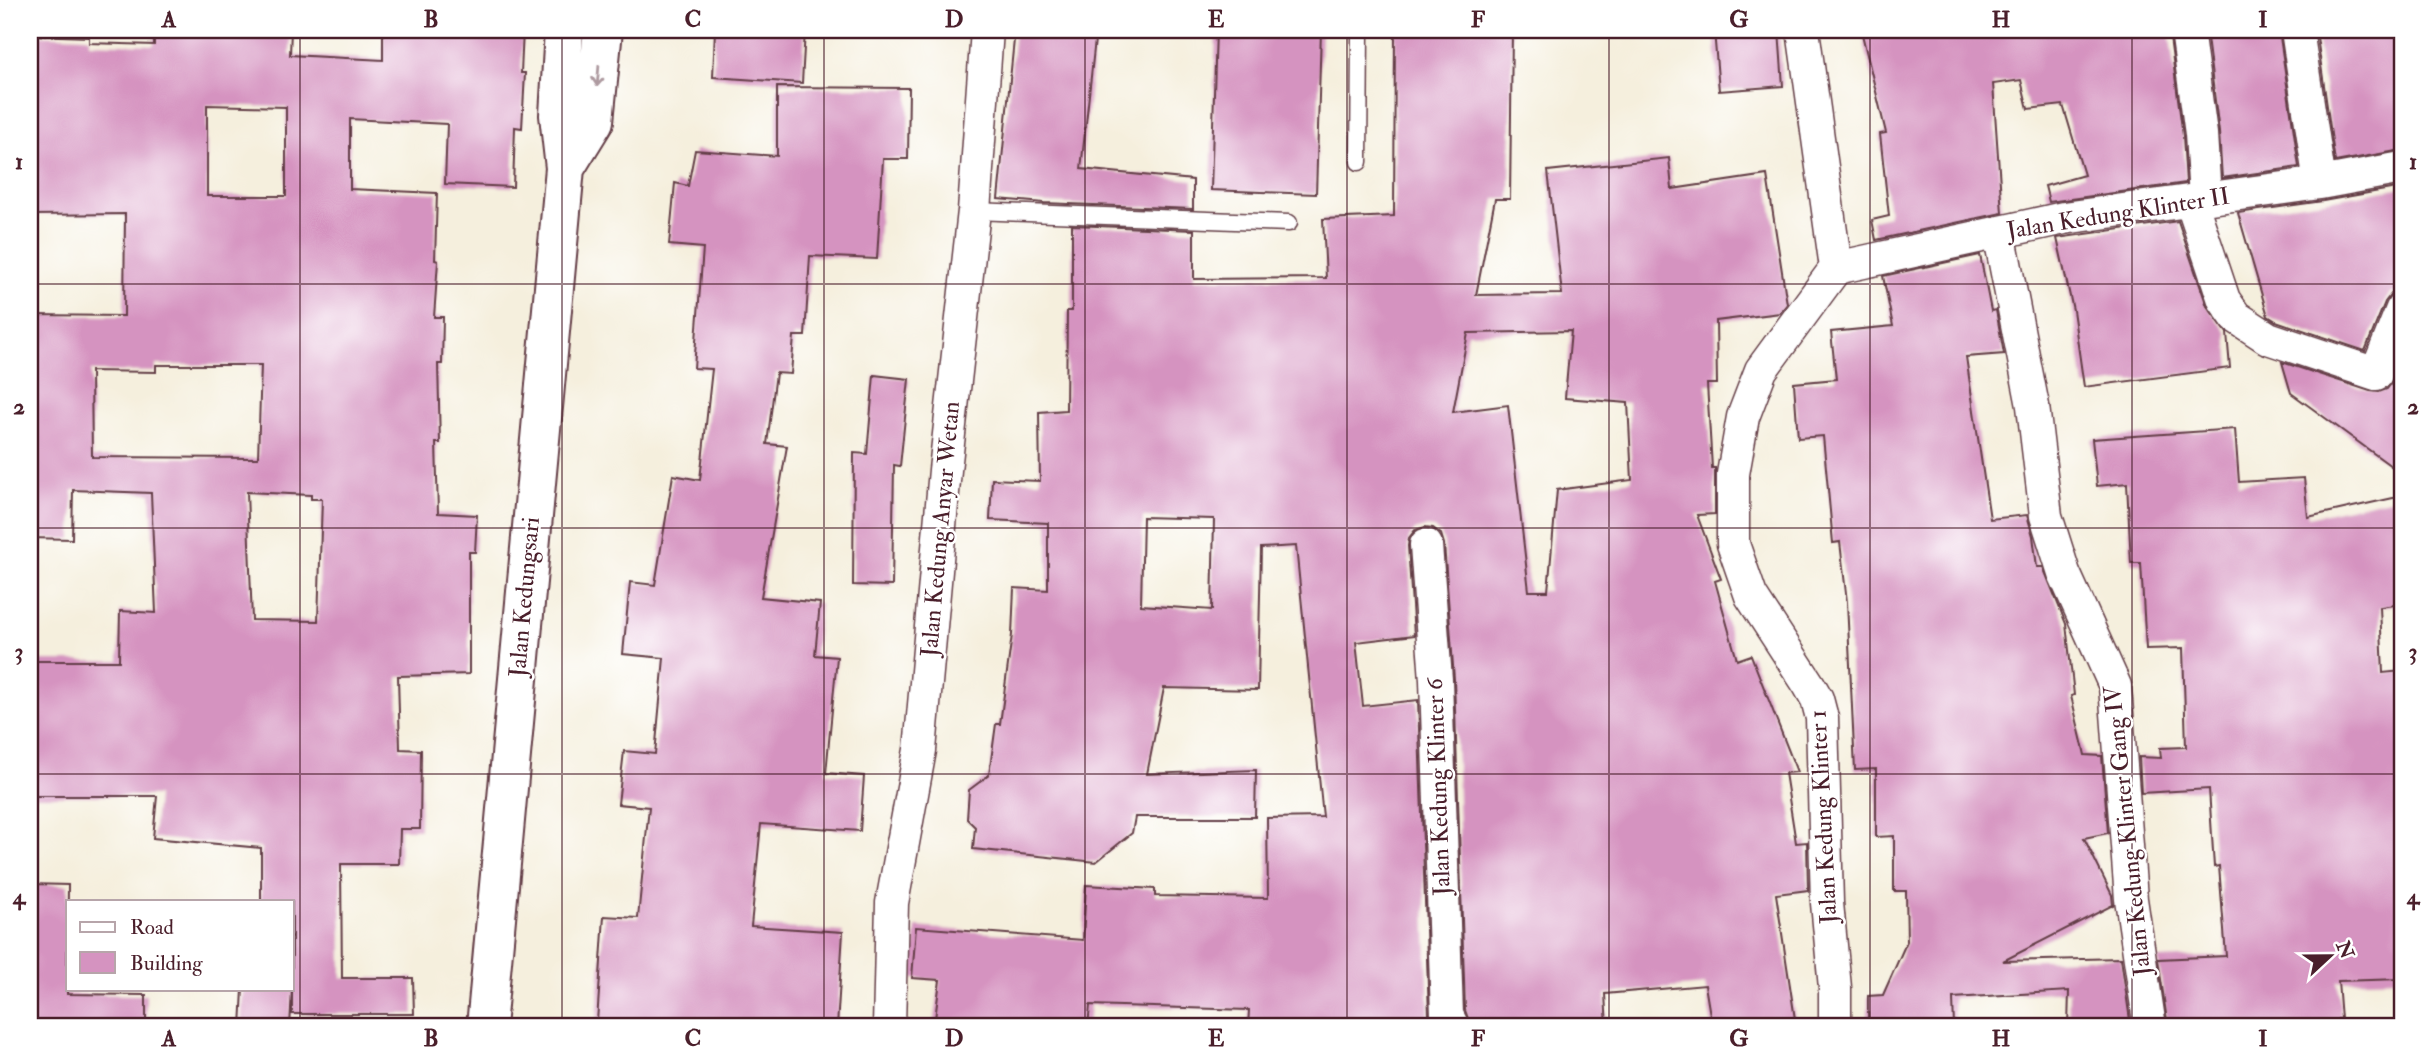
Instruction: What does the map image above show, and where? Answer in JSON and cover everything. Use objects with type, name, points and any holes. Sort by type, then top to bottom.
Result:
[{"type":"street","name":"Jalan Kedungsari","points":[[485,1027],[565,168],[559,115],[564,30]]},
{"type":"street","name":"Jalan Kedungsari","points":[[565,168],[594,121],[603,30]]},
{"type":"street","name":"Jalan Kedung Anyar Wetan","points":[[889,1027],[892,903],[920,750],[945,470],[974,211],[987,30]]},
{"type":"street","points":[[1803,30],[1836,268]]},
{"type":"street","points":[[2188,30],[2201,134],[2198,199],[2224,300],[2236,317],[2268,338],[2376,374],[2402,309]]},
{"type":"street","points":[[2297,30],[2320,183]]},
{"type":"street","name":"Jalan Kedung Klinter II","points":[[1836,268],[2064,218],[2320,183],[2402,168]]},
{"type":"street","name":"Jalan Kedung Klinter Gang IV","points":[[1999,232],[2033,406],[2046,516],[2064,573],[2115,686],[2131,899],[2150,1027]]},
{"type":"street","name":"Jalan Kedung Klinter 1","points":[[1835,1027],[1822,718],[1817,699],[1809,685],[1751,596],[1733,544],[1733,474],[1743,417],[1761,370],[1836,268]]},
{"type":"street","name":"Jalan Kedung Klinter 6","points":[[1426,545],[1436,680],[1447,1015],[1453,1027]]},
{"type":"lane","points":[[1359,162],[1360,30]]},
{"type":"lane","points":[[974,211],[1289,223]]},
{"type":"building","points":[[154,30],[291,30],[290,55],[383,60],[383,30],[523,30],[521,73],[525,73],[522,128],[515,127],[513,187],[445,184],[447,124],[350,119],[350,189],[437,193],[435,260],[438,261],[434,317],[443,317],[442,364],[438,364],[438,513],[477,515],[475,552],[469,552],[469,674],[398,676],[400,749],[421,750],[420,829],[400,829],[399,864],[341,864],[342,978],[413,978],[414,1014],[292,1014],[294,900],[261,900],[261,848],[153,838],[157,796],[30,796],[30,661],[119,661],[120,611],[156,613],[151,493],[73,490],[72,539],[30,538],[30,315],[124,316],[125,214],[30,215],[30,35],[89,37],[89,43],[154,45]],"holes":[[[207,105],[286,107],[286,196],[207,196]],[[156,365],[261,365],[258,458],[92,457],[91,371],[156,372]],[[247,492],[311,495],[311,499],[322,499],[318,621],[252,620]]]},
{"type":"building","points":[[715,30],[805,30],[802,83],[713,77]]},
{"type":"building","points":[[1015,30],[1096,30],[1081,169],[1193,180],[1193,209],[998,199]]},
{"type":"building","points":[[1216,30],[1321,30],[1316,194],[1211,190]]},
{"type":"building","points":[[1395,30],[1512,30],[1510,199],[1495,199],[1476,295],[1562,294],[1548,171],[1669,158],[1672,189],[1767,175],[1787,304],[1780,313],[1716,321],[1717,384],[1707,384],[1712,468],[1715,468],[1715,514],[1697,515],[1721,579],[1715,581],[1737,660],[1751,655],[1797,772],[1785,773],[1796,843],[1807,842],[1808,890],[1776,894],[1795,1019],[1748,1027],[1712,1027],[1705,985],[1605,994],[1607,1027],[1471,1027],[1465,1010],[1454,679],[1444,544],[1441,534],[1433,528],[1425,527],[1415,530],[1409,538],[1408,546],[1414,635],[1356,642],[1363,706],[1418,700],[1429,1016],[1433,1027],[1248,1027],[1249,1010],[1090,1005],[1088,1027],[934,1027],[940,980],[912,978],[916,927],[1083,940],[1086,885],[1155,889],[1155,896],[1268,898],[1267,818],[1323,817],[1296,546],[1261,548],[1258,690],[1164,688],[1147,774],[1256,770],[1255,817],[1135,817],[1132,833],[1096,862],[973,849],[975,827],[967,819],[969,790],[989,775],[996,724],[1000,724],[1012,635],[1014,588],[1048,590],[1048,523],[990,520],[992,479],[1040,481],[1039,412],[1066,410],[1067,311],[1072,311],[1072,225],[1194,230],[1194,279],[1326,278],[1323,219],[1394,216]],"holes":[[[1571,331],[1565,398],[1628,403],[1632,480],[1557,490],[1548,591],[1529,591],[1508,405],[1453,412],[1468,333]],[[1143,517],[1214,519],[1212,610],[1141,605]]]},
{"type":"building","points":[[1714,30],[1779,30],[1783,86],[1719,91]]},
{"type":"building","points":[[1861,30],[2169,30],[2183,136],[2186,183],[2049,202],[2045,186],[2084,175],[2063,105],[2028,109],[2021,80],[1993,84],[2002,213],[1876,240],[1872,220],[1889,216],[1880,134],[1886,133]]},
{"type":"building","points":[[2206,30],[2279,30],[2299,167],[2222,178]]},
{"type":"building","points":[[2316,30],[2402,30],[2402,150],[2335,162]]},
{"type":"building","points":[[777,87],[909,88],[908,159],[883,159],[877,259],[810,256],[805,336],[794,336],[791,374],[776,373],[767,444],[787,446],[761,597],[820,603],[815,655],[837,657],[826,773],[864,776],[860,831],[761,824],[751,926],[843,932],[837,1027],[676,1027],[597,1022],[604,916],[638,918],[649,807],[618,804],[624,751],[655,754],[664,658],[623,654],[630,582],[655,585],[673,475],[700,480],[712,369],[694,368],[703,248],[669,245],[675,183],[688,186],[695,150],[777,156]]},
{"type":"building","points":[[2402,187],[2402,291],[2391,294],[2385,302],[2365,351],[2268,316],[2238,213]]},
{"type":"building","points":[[2178,221],[2207,306],[2227,333],[2230,368],[2084,387],[2073,310],[2057,238]]},
{"type":"building","points":[[1980,255],[1991,311],[1996,310],[2004,354],[1966,357],[1990,519],[2027,515],[2037,567],[2043,567],[2066,624],[2074,695],[2071,696],[2085,755],[2102,756],[2108,833],[2084,838],[2112,895],[2113,905],[2003,961],[2121,958],[2131,1027],[2068,1027],[2069,991],[1953,998],[1954,1027],[1868,1027],[1868,996],[1883,995],[1907,941],[1906,891],[1894,891],[1894,836],[1876,837],[1876,769],[1855,770],[1847,602],[1840,542],[1833,543],[1823,436],[1798,438],[1794,383],[1836,379],[1831,332],[1893,326],[1883,276]]},
{"type":"building","points":[[2402,358],[2402,474],[2291,393],[2282,362],[2379,392],[2387,389],[2393,381]]},
{"type":"building","points":[[874,375],[909,379],[900,466],[894,465],[892,586],[853,585],[854,453],[867,454]]},
{"type":"building","points":[[2235,429],[2239,482],[2304,478],[2308,517],[2402,496],[2402,604],[2380,607],[2383,673],[2402,671],[2402,979],[2338,981],[2341,1019],[2338,1019],[2339,1027],[2168,1027],[2158,959],[2226,956],[2219,866],[2214,867],[2209,789],[2141,793],[2139,757],[2161,758],[2160,748],[2186,747],[2183,648],[2146,649],[2141,563],[2131,563],[2127,483],[2097,486],[2092,439]]},
{"type":"building","points":[[30,884],[68,885],[67,994],[146,995],[146,1027],[30,1027]]},
{"type":"building","points":[[243,990],[292,990],[290,1027],[241,1027]]}]
